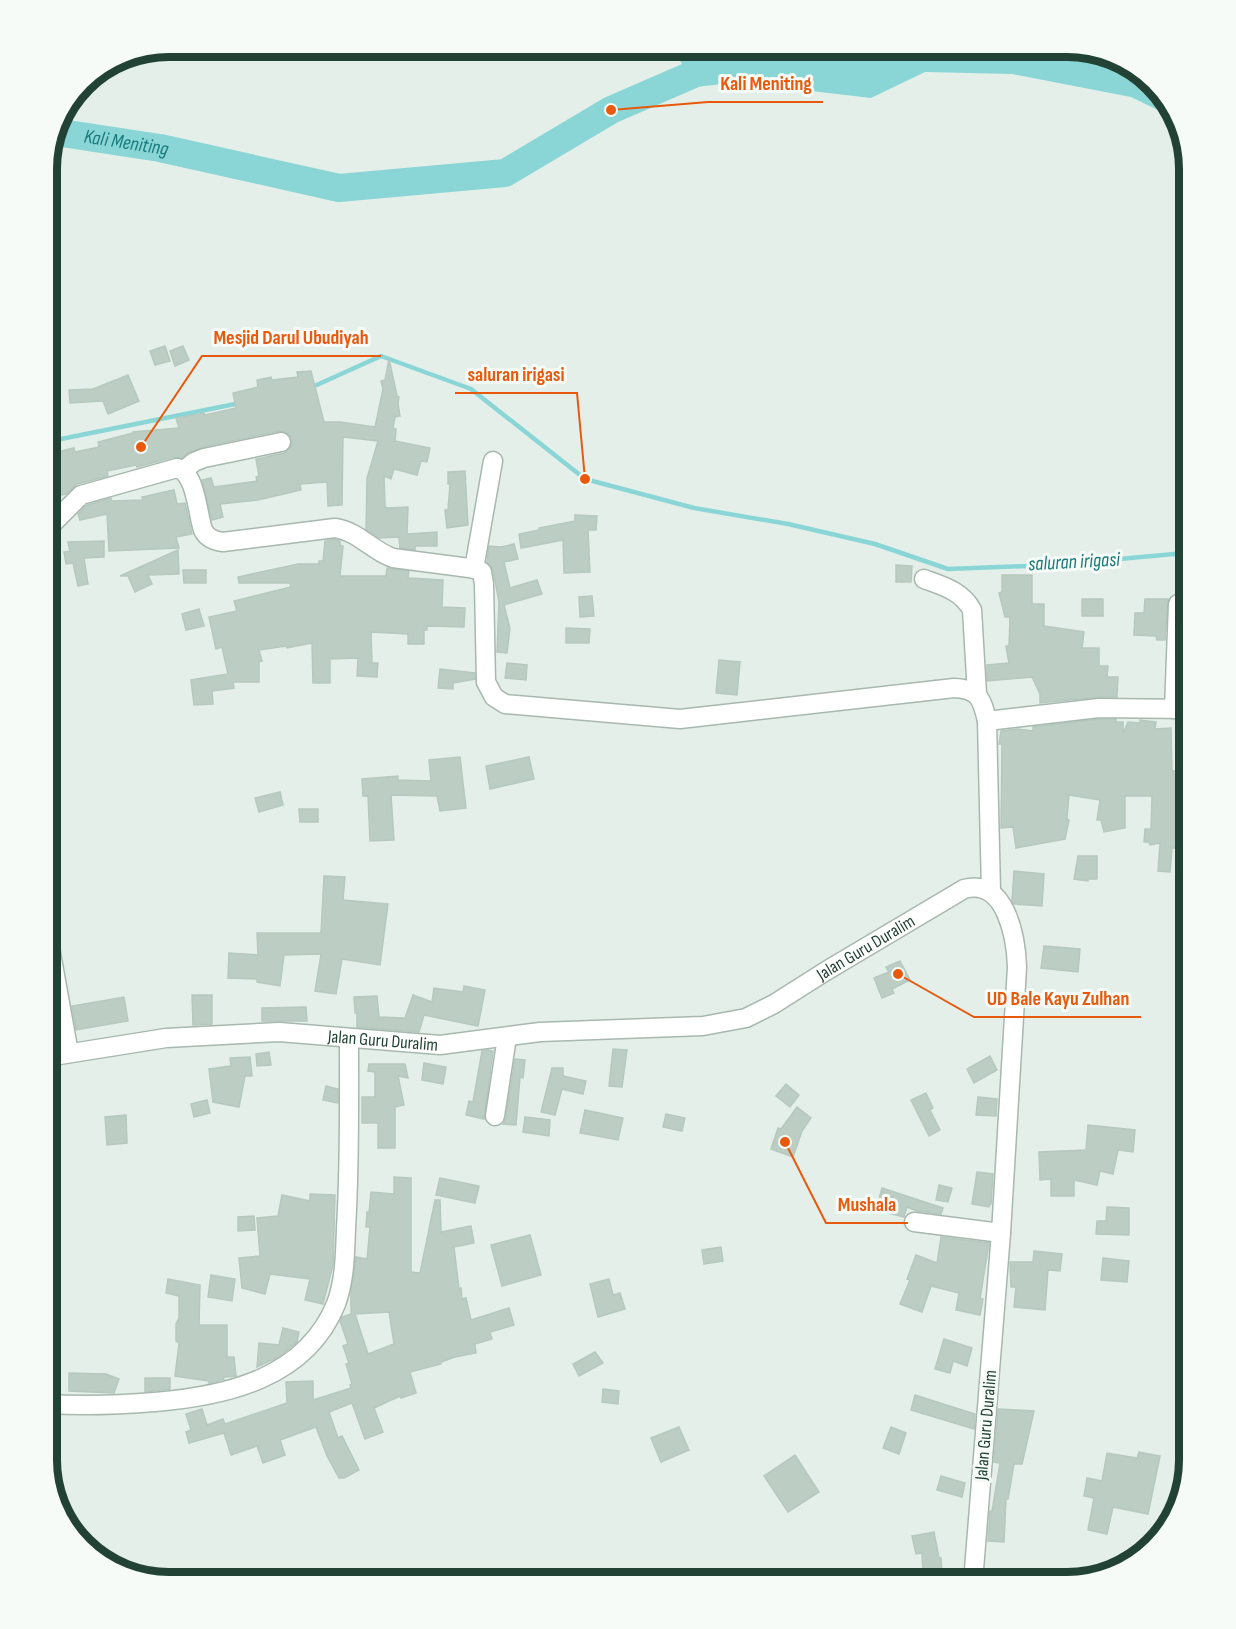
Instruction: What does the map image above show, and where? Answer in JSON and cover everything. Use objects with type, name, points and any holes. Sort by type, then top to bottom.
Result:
[{"type":"street","points":[[184,470],[204,458],[281,442]]},
{"type":"street","points":[[474,569],[493,461]]},
{"type":"street","points":[[57,519],[75,500],[86,493],[173,468],[184,470],[190,479],[203,530],[216,542],[336,528],[345,529],[384,555],[393,558],[482,572],[487,686],[494,697],[505,704],[680,719],[954,688],[967,690],[977,694],[982,700],[987,721],[991,892]]},
{"type":"street","points":[[924,579],[958,592],[969,603],[972,610],[977,694]]},
{"type":"street","points":[[1178,604],[1179,630]]},
{"type":"street","points":[[987,721],[1099,708],[1179,709]]},
{"type":"street","name":"Jalan Guru Duralim","points":[[57,1055],[166,1038],[254,1033],[279,1032],[440,1045],[540,1032],[703,1026],[746,1018],[782,1000],[826,971],[964,889],[977,887],[991,892],[1007,916],[1017,949],[1017,967],[1001,1233],[974,1572]]},
{"type":"street","points":[[57,986],[69,1053]]},
{"type":"street","points":[[495,1116],[507,1037]]},
{"type":"street","points":[[57,1405],[88,1407],[181,1400],[243,1386],[277,1372],[302,1354],[322,1331],[336,1304],[344,1274],[348,1206],[349,1038]]},
{"type":"street","points":[[914,1222],[1001,1233]]},
{"type":"water","points":[[678,57],[807,57],[818,60],[824,57],[1074,57],[1096,61],[1123,72],[1146,90],[1163,113],[1131,97],[1012,74],[925,72],[871,98],[794,89],[757,80],[696,87]]},
{"type":"building","points":[[165,346],[170,361],[155,365],[150,351]]},
{"type":"building","points":[[183,346],[189,360],[175,366],[170,351]]},
{"type":"building","points":[[389,359],[399,397],[400,416],[395,417],[393,428],[396,429],[395,441],[430,448],[427,462],[421,461],[417,475],[394,469],[391,479],[384,476],[385,506],[387,508],[408,507],[407,534],[437,532],[437,546],[415,546],[415,550],[400,548],[399,537],[379,538],[366,529],[367,478],[378,441],[343,437],[342,505],[328,506],[327,482],[300,484],[301,490],[258,500],[220,504],[223,517],[212,520],[202,480],[211,478],[214,487],[257,481],[256,477],[259,476],[256,459],[284,453],[291,446],[290,435],[279,431],[202,447],[181,458],[174,457],[137,467],[136,465],[107,471],[108,476],[77,484],[66,494],[57,496],[57,457],[59,457],[57,452],[74,448],[75,452],[99,447],[98,442],[133,432],[179,428],[176,418],[204,413],[205,415],[236,408],[233,393],[258,387],[257,380],[271,377],[272,380],[298,377],[297,372],[311,371],[324,422],[375,427],[383,389],[381,381],[385,380]]},
{"type":"building","points":[[128,375],[139,401],[108,414],[103,401],[70,403],[69,390],[93,389]]},
{"type":"building","points":[[465,471],[468,525],[447,528],[445,510],[448,510],[450,484],[448,484],[448,472]]},
{"type":"building","points":[[174,490],[177,504],[185,503],[192,534],[176,537],[179,548],[109,551],[107,514],[80,520],[78,514],[87,505],[111,498],[111,501],[143,500],[142,497]]},
{"type":"building","points":[[575,515],[597,516],[596,530],[588,530],[590,572],[564,573],[563,540],[521,548],[519,534],[575,521]]},
{"type":"building","points":[[334,539],[340,541],[340,545],[343,546],[340,576],[386,576],[387,568],[409,571],[408,578],[443,580],[442,607],[465,608],[464,627],[427,626],[427,630],[424,630],[424,644],[408,644],[408,634],[371,632],[372,663],[378,663],[377,677],[357,676],[358,658],[330,659],[330,683],[313,683],[312,643],[259,650],[262,661],[259,662],[259,682],[233,682],[234,688],[212,691],[213,704],[194,705],[191,680],[228,674],[222,647],[216,649],[209,617],[237,611],[234,601],[291,587],[290,583],[239,583],[238,577],[298,564],[319,564],[319,561],[323,561],[325,541]]},
{"type":"building","points":[[104,541],[104,557],[84,558],[88,584],[78,586],[73,563],[66,564],[64,552],[70,551],[68,542]]},
{"type":"building","points":[[514,544],[518,559],[504,562],[510,588],[537,580],[542,594],[504,605],[510,628],[507,653],[497,652],[499,602],[493,570],[487,562],[489,546],[501,547]]},
{"type":"building","points":[[178,550],[179,574],[148,575],[152,584],[135,592],[128,576],[120,576]]},
{"type":"building","points":[[896,565],[912,566],[911,582],[896,582]]},
{"type":"building","points":[[183,570],[206,570],[206,583],[184,583]]},
{"type":"building","points":[[1002,575],[1032,575],[1032,604],[1044,604],[1044,626],[1084,632],[1082,648],[1099,648],[1099,666],[1108,666],[1107,677],[1118,677],[1117,697],[1040,703],[1040,694],[1032,677],[987,681],[987,665],[1009,663],[1006,646],[1009,646],[1010,617],[1005,617],[999,593],[1002,592]]},
{"type":"building","points":[[592,596],[594,616],[580,617],[579,597]]},
{"type":"building","points":[[1082,599],[1103,599],[1103,616],[1082,616]]},
{"type":"building","points":[[1145,599],[1168,599],[1165,640],[1157,640],[1156,636],[1134,635],[1135,613],[1144,613]]},
{"type":"building","points":[[199,609],[204,626],[186,630],[182,614]]},
{"type":"building","points":[[566,628],[590,629],[589,643],[566,643]]},
{"type":"building","points":[[719,660],[740,662],[737,695],[716,693]]},
{"type":"building","points":[[507,663],[527,665],[526,680],[505,678]]},
{"type":"building","points":[[440,669],[475,673],[475,679],[453,683],[453,689],[438,688]]},
{"type":"building","points":[[1116,719],[1116,722],[1123,722],[1123,733],[1128,722],[1140,723],[1140,720],[1156,722],[1155,729],[1171,728],[1172,771],[1179,771],[1179,848],[1172,848],[1170,872],[1158,871],[1160,843],[1150,845],[1149,842],[1144,842],[1145,829],[1151,829],[1152,796],[1125,796],[1125,828],[1104,832],[1101,820],[1097,820],[1100,800],[1069,795],[1067,819],[1069,820],[1065,839],[1016,848],[1013,827],[1001,828],[1002,744],[999,744],[1001,731],[1018,729],[1033,731],[1033,727]]},
{"type":"building","points":[[460,757],[466,808],[440,811],[437,796],[391,795],[394,840],[370,841],[368,796],[363,796],[362,779],[398,776],[398,780],[431,781],[429,760]]},
{"type":"building","points":[[529,757],[534,779],[490,789],[486,766]]},
{"type":"building","points":[[280,792],[283,805],[259,812],[255,798]]},
{"type":"building","points":[[299,809],[318,809],[318,822],[300,822]]},
{"type":"building","points":[[1078,856],[1097,856],[1097,879],[1088,879],[1088,881],[1074,879]]},
{"type":"building","points":[[1014,871],[1044,874],[1042,906],[1014,904],[1012,901]]},
{"type":"building","points":[[324,876],[345,877],[343,900],[388,904],[380,965],[342,959],[336,994],[315,991],[321,954],[284,955],[280,986],[257,982],[257,979],[228,978],[229,953],[258,955],[257,933],[321,933]]},
{"type":"building","points":[[1044,946],[1080,949],[1078,972],[1041,968]]},
{"type":"building","points":[[900,961],[910,980],[892,989],[894,993],[882,998],[874,978],[889,972],[886,967]]},
{"type":"building","points":[[464,986],[485,990],[478,1026],[424,1015],[419,1032],[357,1027],[354,997],[377,996],[379,1017],[405,1018],[413,995],[432,1002],[434,988],[463,992]]},
{"type":"building","points":[[192,995],[212,995],[212,1024],[193,1025]]},
{"type":"building","points":[[124,997],[128,1021],[76,1030],[72,1006]]},
{"type":"building","points":[[306,1007],[307,1021],[262,1021],[262,1008]]},
{"type":"building","points":[[613,1049],[627,1050],[622,1087],[609,1086]]},
{"type":"building","points":[[482,1051],[493,1051],[484,1119],[466,1115],[469,1101],[473,1102]]},
{"type":"building","points":[[269,1052],[271,1065],[257,1066],[256,1054]]},
{"type":"building","points":[[990,1056],[997,1070],[974,1083],[967,1069]]},
{"type":"building","points":[[250,1057],[252,1076],[245,1076],[239,1107],[213,1102],[209,1069],[231,1066],[230,1058]]},
{"type":"building","points":[[515,1059],[525,1060],[523,1078],[520,1077],[516,1125],[503,1124],[506,1118]]},
{"type":"building","points":[[424,1063],[446,1067],[443,1084],[422,1080]]},
{"type":"building","points":[[369,1064],[405,1064],[408,1078],[398,1076],[404,1105],[395,1107],[395,1148],[378,1148],[378,1123],[362,1123],[362,1097],[375,1097],[375,1072],[368,1071]]},
{"type":"building","points":[[552,1068],[563,1068],[563,1076],[586,1081],[583,1094],[562,1089],[555,1115],[541,1112]]},
{"type":"building","points":[[786,1084],[799,1095],[790,1107],[776,1096]]},
{"type":"building","points":[[326,1086],[338,1089],[338,1103],[323,1100]]},
{"type":"building","points":[[926,1093],[933,1108],[930,1110],[940,1130],[929,1136],[911,1100]]},
{"type":"building","points":[[978,1097],[997,1099],[996,1116],[976,1115]]},
{"type":"building","points":[[207,1100],[210,1113],[194,1117],[191,1104]]},
{"type":"building","points":[[797,1107],[811,1118],[802,1131],[793,1157],[771,1149],[778,1128],[781,1129]]},
{"type":"building","points":[[585,1110],[623,1118],[618,1140],[580,1133]]},
{"type":"building","points":[[666,1114],[685,1118],[682,1131],[663,1127]]},
{"type":"building","points":[[126,1115],[127,1143],[107,1145],[105,1117]]},
{"type":"building","points":[[525,1117],[550,1120],[549,1136],[523,1132]]},
{"type":"building","points":[[1088,1125],[1135,1130],[1133,1152],[1118,1150],[1113,1174],[1100,1171],[1097,1185],[1074,1180],[1074,1196],[1051,1196],[1051,1179],[1040,1180],[1039,1152],[1086,1150]]},
{"type":"building","points":[[977,1172],[993,1174],[989,1207],[972,1204]]},
{"type":"building","points":[[394,1177],[411,1178],[411,1272],[420,1273],[435,1200],[440,1200],[441,1232],[471,1226],[474,1243],[454,1247],[459,1289],[461,1288],[462,1299],[466,1298],[471,1320],[509,1308],[514,1325],[490,1332],[492,1339],[475,1344],[476,1353],[455,1357],[441,1364],[410,1372],[416,1393],[401,1398],[400,1396],[374,1408],[383,1432],[365,1439],[352,1403],[329,1412],[338,1438],[342,1436],[359,1470],[344,1478],[339,1478],[327,1456],[316,1427],[280,1440],[285,1455],[263,1463],[257,1446],[231,1455],[224,1433],[189,1443],[186,1432],[191,1430],[186,1414],[202,1409],[207,1425],[223,1419],[225,1424],[287,1403],[286,1382],[313,1381],[313,1400],[351,1388],[346,1364],[349,1363],[343,1346],[348,1344],[340,1321],[342,1317],[351,1314],[351,1293],[356,1257],[367,1259],[370,1227],[366,1227],[371,1192],[394,1194]],"holes":[[[389,1312],[394,1344],[368,1354],[355,1314]]]},
{"type":"building","points":[[440,1178],[479,1186],[475,1203],[436,1195]]},
{"type":"building","points":[[939,1185],[952,1188],[948,1202],[936,1200]]},
{"type":"building","points":[[882,1188],[943,1208],[941,1214],[917,1211],[907,1207],[904,1217],[876,1210]]},
{"type":"building","points":[[310,1194],[335,1195],[333,1265],[323,1304],[305,1300],[310,1279],[270,1274],[265,1294],[242,1288],[239,1258],[260,1256],[257,1218],[278,1216],[282,1195],[310,1201]]},
{"type":"building","points":[[1107,1207],[1129,1208],[1129,1235],[1096,1234],[1097,1221],[1106,1221]]},
{"type":"building","points":[[254,1216],[255,1230],[238,1231],[238,1217]]},
{"type":"building","points":[[530,1235],[541,1275],[502,1286],[491,1245]]},
{"type":"building","points":[[941,1237],[989,1243],[980,1299],[983,1299],[980,1315],[956,1310],[959,1293],[931,1286],[922,1312],[900,1304],[910,1280],[907,1279],[916,1255],[937,1263]]},
{"type":"building","points":[[721,1247],[723,1261],[704,1264],[702,1250]]},
{"type":"building","points":[[1034,1251],[1062,1254],[1060,1271],[1048,1270],[1045,1310],[1014,1307],[1016,1287],[1011,1287],[1010,1262],[1033,1262]]},
{"type":"building","points":[[1103,1258],[1129,1261],[1127,1282],[1101,1280]]},
{"type":"building","points":[[211,1275],[235,1279],[232,1301],[208,1297]]},
{"type":"building","points":[[168,1279],[200,1285],[199,1325],[227,1325],[227,1357],[234,1357],[236,1376],[224,1377],[224,1379],[209,1383],[209,1381],[175,1376],[179,1343],[176,1341],[176,1324],[179,1318],[179,1296],[166,1293]]},
{"type":"building","points":[[609,1279],[613,1295],[620,1293],[625,1309],[598,1317],[590,1284]]},
{"type":"building","points":[[283,1328],[299,1332],[297,1342],[278,1357],[257,1367],[259,1343],[279,1345]]},
{"type":"building","points":[[944,1339],[972,1348],[967,1366],[953,1361],[950,1373],[935,1369]]},
{"type":"building","points":[[595,1352],[603,1363],[579,1376],[573,1364]]},
{"type":"building","points":[[69,1373],[106,1374],[119,1379],[114,1393],[69,1391]]},
{"type":"building","points":[[145,1378],[170,1378],[170,1389],[145,1392]]},
{"type":"building","points":[[603,1389],[619,1391],[618,1404],[602,1402]]},
{"type":"building","points":[[915,1395],[975,1414],[974,1429],[911,1410]]},
{"type":"building","points":[[998,1409],[1034,1411],[1022,1464],[1014,1464],[1008,1499],[1006,1499],[1004,1542],[988,1541],[990,1511],[992,1511],[1000,1463],[994,1462]]},
{"type":"building","points":[[679,1427],[689,1450],[661,1462],[651,1438]]},
{"type":"building","points":[[891,1427],[906,1433],[899,1454],[883,1448]]},
{"type":"building","points":[[1139,1452],[1160,1456],[1148,1514],[1113,1507],[1107,1534],[1088,1530],[1094,1498],[1084,1496],[1087,1478],[1102,1481],[1107,1453],[1137,1458]]},
{"type":"building","points":[[795,1455],[819,1492],[788,1512],[764,1476]]},
{"type":"building","points":[[941,1476],[965,1483],[962,1497],[937,1490]]},
{"type":"building","points":[[934,1532],[939,1558],[941,1558],[942,1572],[923,1572],[922,1553],[916,1554],[912,1536]]},
{"type":"waterway","name":"Kali Meniting","points":[[63,133],[160,148],[339,188],[505,173],[611,110],[717,64],[724,66]]},
{"type":"waterway","name":"saluran irigasi","points":[[310,388],[381,356],[471,389],[585,479],[694,508],[788,524],[875,544],[948,569],[1054,565],[1179,555]]},
{"type":"waterway","name":"saluran irigasi","points":[[57,441],[240,403]]},
{"type":"place","name":"Kali Meniting","points":[[611,110]]},
{"type":"place","name":"Mesjid Darul Ubudiyah","points":[[141,447]]},
{"type":"place","name":"saluran irigasi","points":[[585,479]]},
{"type":"place","name":"UD Bale Kayu Zulhan","points":[[898,974]]},
{"type":"place","name":"Mushala","points":[[785,1142]]}]
